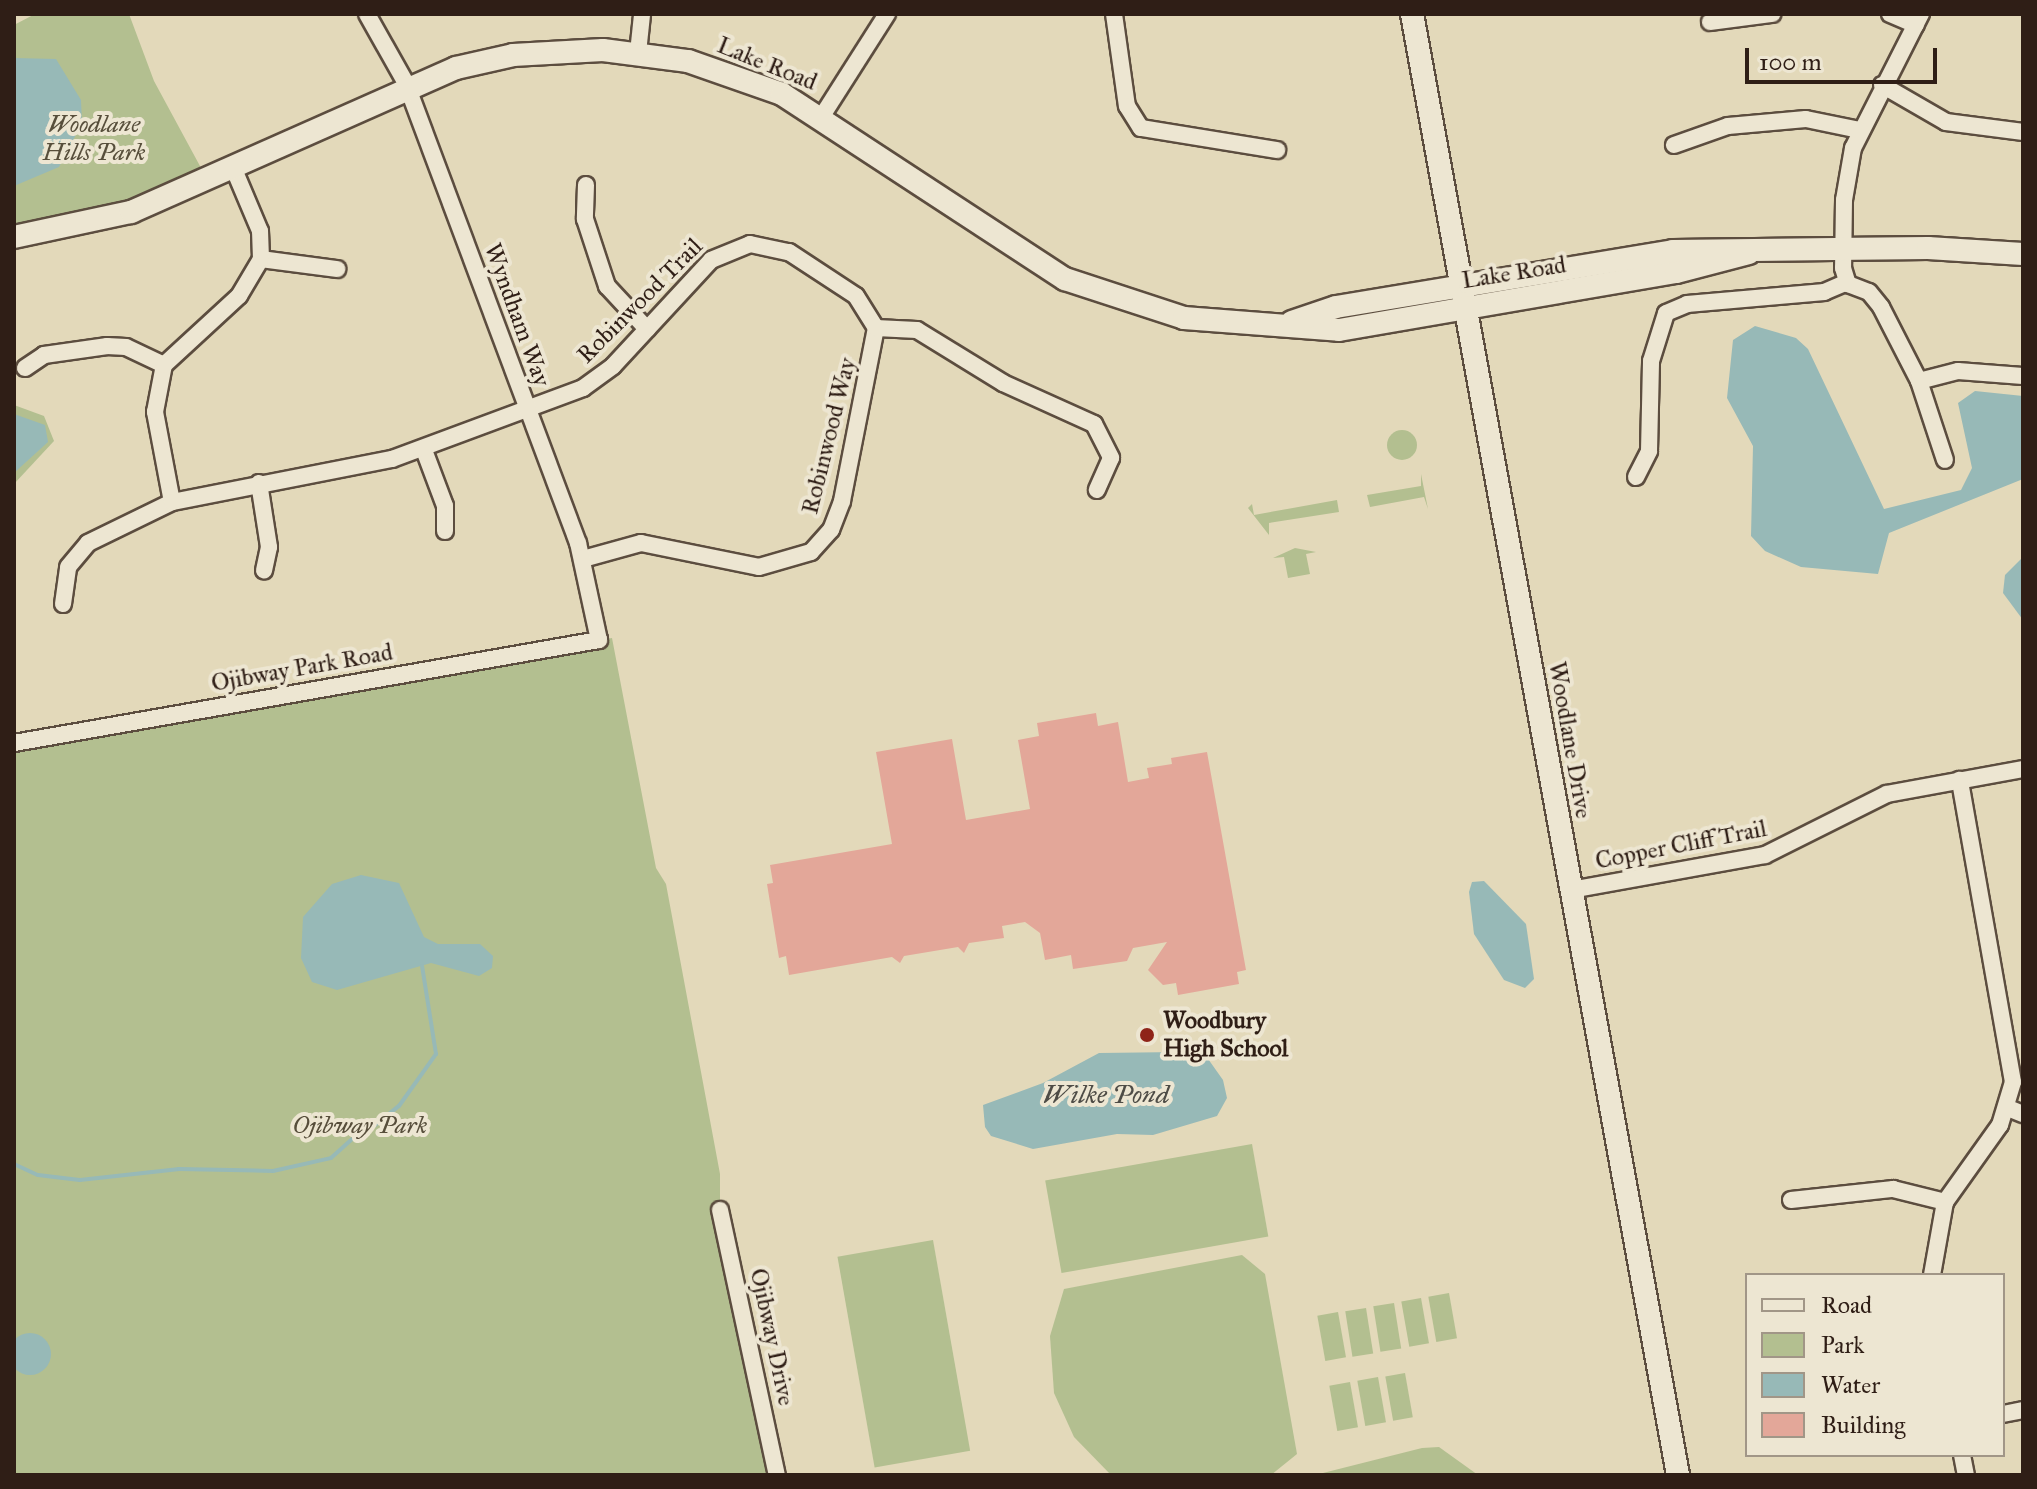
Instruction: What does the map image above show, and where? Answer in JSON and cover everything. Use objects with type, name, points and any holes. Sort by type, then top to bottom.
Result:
[{"type":"street","name":"Wyndham Way","points":[[367,14],[407,85],[583,559],[599,640]]},
{"type":"street","points":[[638,53],[642,14]]},
{"type":"street","points":[[822,116],[887,14]]},
{"type":"street","points":[[1114,14],[1127,106],[1141,128],[1277,150]]},
{"type":"street","name":"Woodlane Drive","points":[[1412,14],[1678,1475]]},
{"type":"street","points":[[1710,22],[1772,14]]},
{"type":"street","points":[[1847,282],[1843,247],[1845,182],[1859,130],[1919,20],[1890,14]]},
{"type":"street","name":"Lake Road","points":[[14,237],[131,212],[407,85],[513,55],[638,53],[730,73],[822,116],[1034,260],[1093,292],[1184,318],[1286,324],[1336,307],[1463,297],[1673,251],[1749,253],[1843,247],[2023,254]]},
{"type":"street","points":[[1882,85],[1946,122],[2023,132]]},
{"type":"street","points":[[1674,145],[1728,126],[1801,119],[1859,130]]},
{"type":"street","points":[[172,502],[155,412],[164,365],[239,296],[261,259],[260,231],[233,167]]},
{"type":"street","points":[[586,185],[585,219],[607,286],[647,329]]},
{"type":"street","name":"Robinwood Trail","points":[[63,604],[68,567],[88,543],[172,502],[424,450],[593,382],[714,257],[756,243],[784,249],[856,296],[876,328]]},
{"type":"street","points":[[261,259],[337,269]]},
{"type":"street","points":[[1847,282],[1877,300],[1919,381],[1945,460]]},
{"type":"street","points":[[1636,477],[1648,454],[1651,361],[1666,313],[1687,304],[1827,292],[1847,282]]},
{"type":"street","points":[[876,328],[917,330],[1015,390],[1094,424],[1111,458],[1097,490]]},
{"type":"street","name":"Robinwood Way","points":[[583,559],[641,543],[759,567],[811,552],[831,530],[842,501],[876,328]]},
{"type":"street","points":[[25,368],[44,355],[107,346],[126,347],[164,365]]},
{"type":"street","points":[[1919,381],[1958,371],[2023,376]]},
{"type":"street","points":[[424,450],[445,506],[445,531]]},
{"type":"street","points":[[259,483],[269,547],[264,570]]},
{"type":"street","name":"Ojibway Park Road","points":[[14,743],[599,640]]},
{"type":"street","name":"Copper Cliff Trail","points":[[1571,890],[1765,855],[1882,796],[2023,769]]},
{"type":"street","points":[[1932,1273],[1945,1202],[2015,1111],[2012,1062],[1960,780]]},
{"type":"street","points":[[1791,1200],[1893,1189],[1945,1202]]},
{"type":"street","name":"Ojibway Drive","points":[[720,1210],[777,1475]]},
{"type":"green space","name":"Woodlane Hills Park","points":[[35,14],[129,14],[154,81],[207,179],[14,237],[14,25]]},
{"type":"green space","points":[[14,405],[44,416],[54,441],[14,484]]},
{"type":"green space","points":[[1402,430],[1413,434],[1417,445],[1413,456],[1402,460],[1391,456],[1387,445],[1391,434]]},
{"type":"green space","points":[[1421,474],[1428,509],[1424,497],[1370,507],[1367,495],[1421,486]]},
{"type":"green space","points":[[1337,500],[1339,512],[1269,523],[1269,535],[1248,508],[1252,504],[1254,515]]},
{"type":"green space","points":[[1295,548],[1316,552],[1306,554],[1310,574],[1288,578],[1284,557],[1273,558]]},
{"type":"green space","name":"Ojibway Park","points":[[612,638],[656,868],[666,884],[720,1174],[720,1210],[777,1475],[14,1475],[14,743]]},
{"type":"green space","points":[[1252,1144],[1268,1237],[1062,1273],[1045,1180]]},
{"type":"green space","points":[[933,1240],[970,1451],[875,1468],[837,1257]]},
{"type":"green space","points":[[1242,1255],[1265,1274],[1297,1454],[1271,1475],[1111,1475],[1074,1437],[1054,1393],[1050,1336],[1064,1289]]},
{"type":"green space","points":[[1449,1293],[1457,1338],[1436,1342],[1428,1297]]},
{"type":"green space","points":[[1421,1298],[1429,1343],[1409,1347],[1401,1301]]},
{"type":"green space","points":[[1394,1303],[1401,1348],[1380,1352],[1373,1306]]},
{"type":"green space","points":[[1366,1308],[1373,1353],[1352,1357],[1345,1311]]},
{"type":"green space","points":[[1338,1312],[1346,1357],[1325,1361],[1317,1316]]},
{"type":"green space","points":[[1405,1373],[1413,1417],[1393,1421],[1385,1376]]},
{"type":"green space","points":[[1378,1377],[1386,1422],[1365,1426],[1357,1381]]},
{"type":"green space","points":[[1350,1382],[1358,1427],[1337,1431],[1329,1386]]},
{"type":"green space","points":[[1439,1447],[1478,1475],[1315,1475],[1422,1448]]},
{"type":"water","points":[[14,58],[56,59],[81,100],[82,123],[59,167],[14,186]]},
{"type":"water","points":[[1755,326],[1796,338],[1808,349],[1884,509],[1961,490],[1972,468],[1958,403],[1975,391],[2023,396],[2023,479],[1889,533],[1878,574],[1801,567],[1765,551],[1751,536],[1753,446],[1727,398],[1733,340]]},
{"type":"water","points":[[14,414],[45,425],[48,442],[14,473]]},
{"type":"water","points":[[2023,557],[2023,620],[2003,593],[2005,575]]},
{"type":"water","points":[[361,875],[399,883],[424,937],[438,944],[480,944],[493,956],[492,968],[479,976],[431,963],[337,990],[312,982],[301,958],[303,917],[332,884]]},
{"type":"water","points":[[1484,881],[1526,924],[1534,979],[1525,988],[1504,980],[1474,934],[1469,892],[1472,882]]},
{"type":"water","name":"Wilke Pond","points":[[1179,1052],[1206,1056],[1223,1080],[1227,1098],[1217,1116],[1153,1135],[1117,1134],[1033,1149],[991,1136],[985,1127],[983,1105],[1043,1083],[1099,1053]]},
{"type":"water","points":[[30,1333],[45,1339],[51,1354],[45,1369],[30,1375],[15,1369],[9,1354],[15,1339]]},
{"type":"building","name":"Woodbury High School","points":[[1096,713],[1098,726],[1118,722],[1128,782],[1149,778],[1147,768],[1172,764],[1171,758],[1207,752],[1246,970],[1237,972],[1239,984],[1178,995],[1176,983],[1163,985],[1148,970],[1167,942],[1133,948],[1127,961],[1073,969],[1071,955],[1045,960],[1040,933],[1025,922],[1002,926],[1004,938],[969,943],[964,953],[958,947],[904,956],[900,963],[892,957],[789,975],[786,956],[779,958],[767,884],[773,883],[770,865],[892,844],[876,752],[952,739],[966,820],[1030,809],[1018,740],[1039,736],[1037,723]]},
{"type":"waterway","points":[[374,1126],[399,1106],[436,1054],[422,966]]},
{"type":"waterway","points":[[14,1164],[38,1175],[80,1180],[179,1169],[273,1171],[331,1158],[352,1139]]},
{"type":"place","name":"Woodbury High School","points":[[1147,1035]]}]
